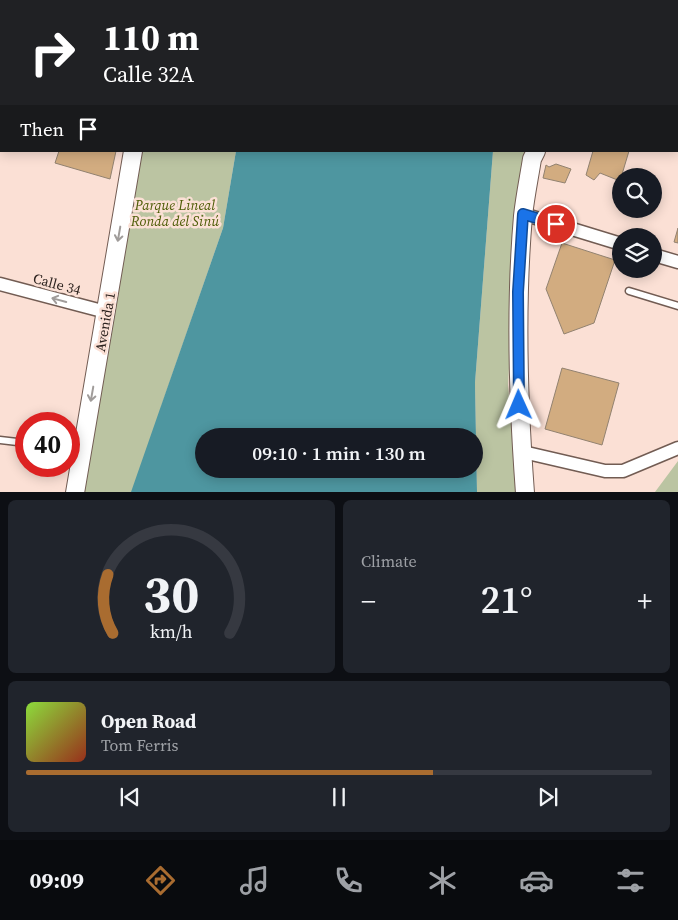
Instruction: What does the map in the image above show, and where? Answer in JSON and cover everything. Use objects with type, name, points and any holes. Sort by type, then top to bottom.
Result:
[{"type":"street","name":"Avenida 1","points":[[80,429],[106,312],[133,152]]},
{"type":"street","points":[[525,492],[519,405],[518,292],[523,214],[532,159],[536,152]]},
{"type":"street","points":[[523,214],[612,241]]},
{"type":"street","points":[[662,257],[678,262]]},
{"type":"street","name":"Calle 34","points":[[0,284],[106,312]]},
{"type":"street","points":[[523,452],[605,472],[623,471],[678,448]]},
{"type":"street","name":"Avenida 1","points":[[75,477],[75,492]]},
{"type":"lane","points":[[629,291],[678,306]]},
{"type":"lane","points":[[0,440],[15,441]]},
{"type":"green space","name":"Parque Lineal Ronda del Sinú","points":[[134,152],[236,152],[223,228],[161,407],[155,492],[77,492]]},
{"type":"green space","points":[[493,152],[531,152],[518,212],[508,385],[518,492],[477,492],[477,478],[483,478],[483,428],[476,428],[475,383]]},
{"type":"green space","points":[[678,461],[678,492],[655,492]]},
{"type":"water","points":[[236,152],[493,152],[475,383],[476,428],[195,428],[195,478],[477,478],[477,492],[131,492],[223,228]]},
{"type":"building","points":[[59,152],[116,152],[110,179],[55,163]]},
{"type":"building","points":[[593,152],[629,152],[624,168],[612,168],[612,178],[600,173],[594,180],[586,175]]},
{"type":"building","points":[[556,164],[571,169],[565,183],[543,178],[546,165],[549,167]]},
{"type":"building","points":[[678,228],[678,243],[674,242]]},
{"type":"building","points":[[562,243],[612,259],[612,269],[594,323],[564,334],[546,289]]},
{"type":"building","points":[[562,368],[619,383],[602,445],[545,429]]},
{"type":"route","points":[[519,405],[518,292],[523,214],[556,224]]}]
